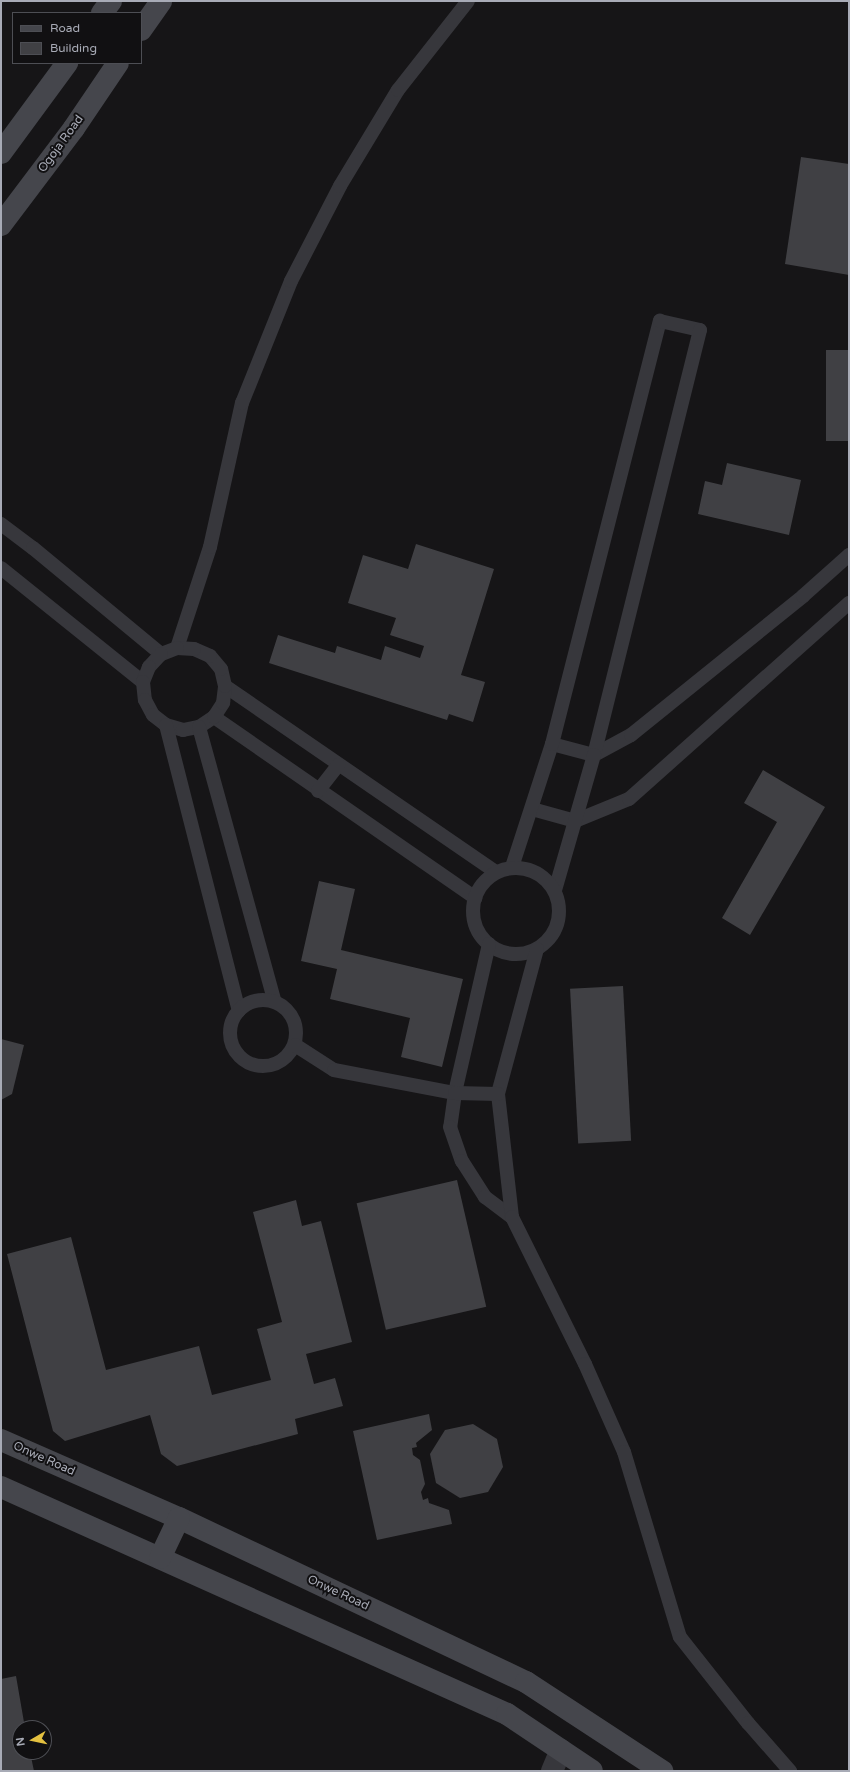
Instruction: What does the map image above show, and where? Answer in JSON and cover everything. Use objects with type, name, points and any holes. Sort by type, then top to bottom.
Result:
[{"type":"main road","points":[[103,12],[111,1]]},
{"type":"main road","points":[[142,29],[161,1]]},
{"type":"main road","points":[[1,153],[66,64]]},
{"type":"main road","name":"Ogoja Road","points":[[1,225],[74,128],[117,64]]},
{"type":"main road","name":"Onwe Road","points":[[1,1440],[179,1518],[526,1682],[662,1771]]},
{"type":"main road","points":[[1,1487],[507,1714],[592,1771]]},
{"type":"main road","points":[[160,1558],[179,1518]]},
{"type":"street","points":[[552,1771],[561,1750]]},
{"type":"lane","points":[[177,648],[210,547],[242,403],[291,281],[340,186],[398,90],[468,1]]},
{"type":"lane","points":[[512,867],[552,744],[660,321],[700,330],[594,755],[555,890]]},
{"type":"lane","points":[[1,524],[33,548],[161,654]]},
{"type":"lane","points":[[552,744],[594,755],[631,735],[803,596],[849,555]]},
{"type":"lane","points":[[1,568],[144,682]]},
{"type":"lane","points":[[532,809],[575,820],[629,799],[849,603]]},
{"type":"lane","points":[[177,648],[194,649],[210,656],[221,669],[225,686],[223,703],[214,717],[199,727],[183,730],[166,725],[153,715],[145,700],[144,682],[149,667],[161,654],[177,648]]},
{"type":"lane","points":[[225,686],[496,872]]},
{"type":"lane","points":[[214,717],[318,791],[475,898]]},
{"type":"lane","points":[[166,725],[239,1011]]},
{"type":"lane","points":[[199,727],[275,1002]]},
{"type":"lane","points":[[318,791],[338,765]]},
{"type":"lane","points":[[512,867],[529,869],[544,877],[555,890],[560,906],[558,924],[550,938],[537,949],[521,954],[504,952],[489,944],[478,931],[473,914],[475,898],[483,883],[496,872],[512,867]]},
{"type":"lane","points":[[489,944],[455,1093],[450,1126],[462,1161],[485,1197],[512,1218]]},
{"type":"lane","points":[[537,949],[498,1094],[512,1218],[585,1364],[624,1452],[680,1636],[748,1723],[790,1771]]},
{"type":"lane","points":[[262,1000],[275,1002],[286,1009],[293,1020],[296,1032],[294,1045],[288,1056],[277,1064],[265,1066],[252,1065],[241,1058],[233,1047],[230,1035],[233,1022],[239,1011],[250,1003],[262,1000]]},
{"type":"lane","points":[[294,1045],[334,1070],[455,1093],[498,1094]]},
{"type":"building","points":[[801,157],[849,164],[849,275],[785,264]]},
{"type":"building","points":[[826,350],[849,350],[849,441],[826,441]]},
{"type":"building","points":[[727,463],[801,480],[789,535],[698,514],[705,481],[722,485]]},
{"type":"building","points":[[416,544],[494,569],[461,675],[485,682],[473,722],[449,714],[447,720],[269,663],[278,635],[335,653],[337,646],[381,660],[385,646],[420,658],[424,646],[390,635],[396,618],[348,603],[363,555],[408,569]]},
{"type":"building","points":[[763,770],[825,807],[750,935],[722,918],[777,822],[744,803]]},
{"type":"building","points":[[319,881],[355,889],[341,950],[463,979],[442,1067],[401,1057],[410,1018],[330,999],[337,969],[301,961]]},
{"type":"building","points":[[623,986],[631,1141],[578,1144],[570,989]]},
{"type":"building","points":[[1,1039],[24,1045],[12,1094],[1,1100]]},
{"type":"building","points":[[457,1180],[486,1307],[386,1330],[357,1203]]},
{"type":"building","points":[[296,1200],[302,1226],[321,1221],[352,1342],[306,1354],[314,1384],[335,1378],[343,1406],[295,1419],[298,1434],[177,1466],[161,1454],[150,1415],[65,1441],[53,1431],[7,1254],[71,1237],[106,1370],[199,1346],[212,1395],[271,1380],[257,1329],[282,1322],[253,1212]]},
{"type":"building","points":[[429,1414],[432,1430],[416,1443],[417,1447],[412,1448],[413,1455],[420,1460],[425,1484],[421,1492],[423,1500],[428,1498],[429,1503],[449,1510],[452,1524],[377,1540],[353,1431]]},
{"type":"building","points":[[473,1424],[497,1439],[503,1467],[488,1492],[460,1498],[436,1483],[430,1454],[445,1430]]},
{"type":"building","points":[[16,1676],[24,1720],[12,1720],[12,1760],[32,1760],[34,1771],[1,1771],[1,1679]]}]
